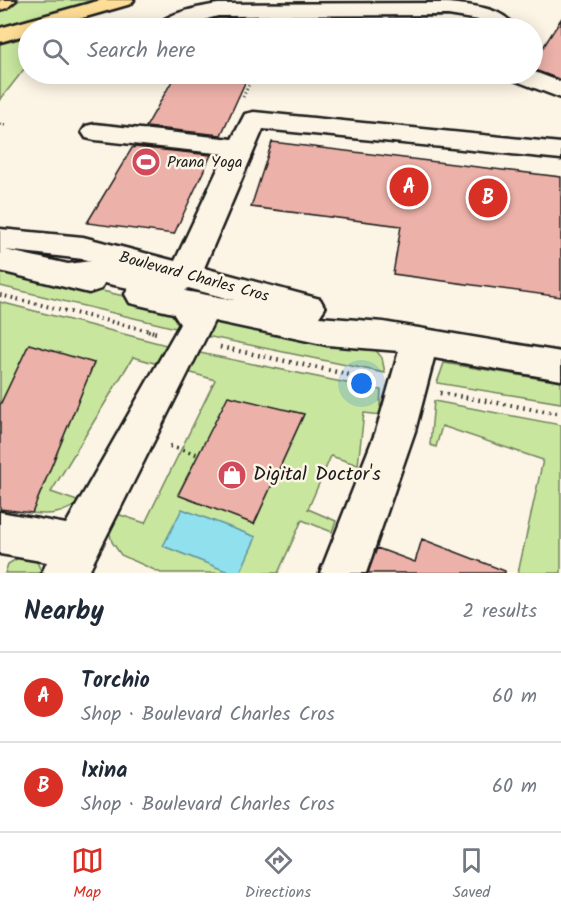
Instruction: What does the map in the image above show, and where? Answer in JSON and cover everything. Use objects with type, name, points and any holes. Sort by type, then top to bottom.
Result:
[{"type":"highway","points":[[0,4],[6,0]]},
{"type":"highway","points":[[60,18],[124,0]]},
{"type":"highway","points":[[0,35],[18,30]]},
{"type":"street","points":[[187,18],[218,10],[448,9],[475,12],[491,18]]},
{"type":"street","points":[[543,84],[561,91]]},
{"type":"street","points":[[0,533],[71,560],[181,313],[197,249],[254,120],[561,151]]},
{"type":"street","points":[[95,132],[242,148]]},
{"type":"street","name":"Boulevard Charles Cros","points":[[0,239],[83,248],[181,313]]},
{"type":"street","name":"Boulevard Charles Cros","points":[[0,260],[67,276],[181,313],[400,339],[561,366]]},
{"type":"street","points":[[343,573],[390,450],[410,388],[400,339]]},
{"type":"path","points":[[0,295],[181,313]]},
{"type":"green space","points":[[20,0],[102,0],[39,18],[18,18],[18,24],[0,29],[0,12]]},
{"type":"green space","points":[[18,40],[18,77],[0,100],[0,44]]},
{"type":"green space","points":[[14,270],[178,309],[184,330],[0,286],[0,275]]},
{"type":"green space","points":[[0,302],[174,347],[165,366],[133,357],[51,492],[80,502],[57,513],[32,513],[94,363],[0,405]]},
{"type":"green space","points":[[208,316],[375,349],[382,358],[385,373],[206,336]]},
{"type":"green space","points":[[195,352],[381,390],[380,406],[387,407],[392,416],[364,413],[358,465],[331,456],[308,509],[336,521],[332,532],[302,520],[278,573],[161,573],[121,555],[112,542],[108,527],[114,513],[145,523],[215,380],[185,371]],"holes":[[[228,397],[304,414],[254,524],[178,494]]]},
{"type":"green space","points":[[444,363],[561,382],[561,403],[437,383]]},
{"type":"green space","points":[[434,401],[561,425],[561,573],[518,573],[543,460],[442,426],[436,447],[430,445]]},
{"type":"green space","points":[[25,554],[37,562],[42,573],[5,573],[8,564]]},
{"type":"water","points":[[182,509],[256,537],[240,573],[231,573],[163,546]]},
{"type":"building","points":[[561,19],[561,80],[543,73],[543,48]]},
{"type":"building","points":[[170,84],[244,84],[221,135],[146,127]]},
{"type":"building","points":[[272,142],[561,177],[561,297],[393,274],[401,226],[251,207]]},
{"type":"building","points":[[132,148],[211,155],[174,234],[87,223]]},
{"type":"building","points":[[29,344],[94,363],[32,513],[0,509],[0,405]]},
{"type":"building","name":"Digital Doctor's","points":[[228,396],[304,414],[254,524],[178,495]]},
{"type":"building","points":[[422,539],[505,571],[505,573],[368,573],[377,548],[415,562]]},
{"type":"place","name":"Prana Yoga","points":[[146,162]]},
{"type":"place","name":"Torchio","points":[[409,187]]},
{"type":"place","name":"Ixina","points":[[488,198]]},
{"type":"place","name":"Digital Doctor's","points":[[232,475]]}]
